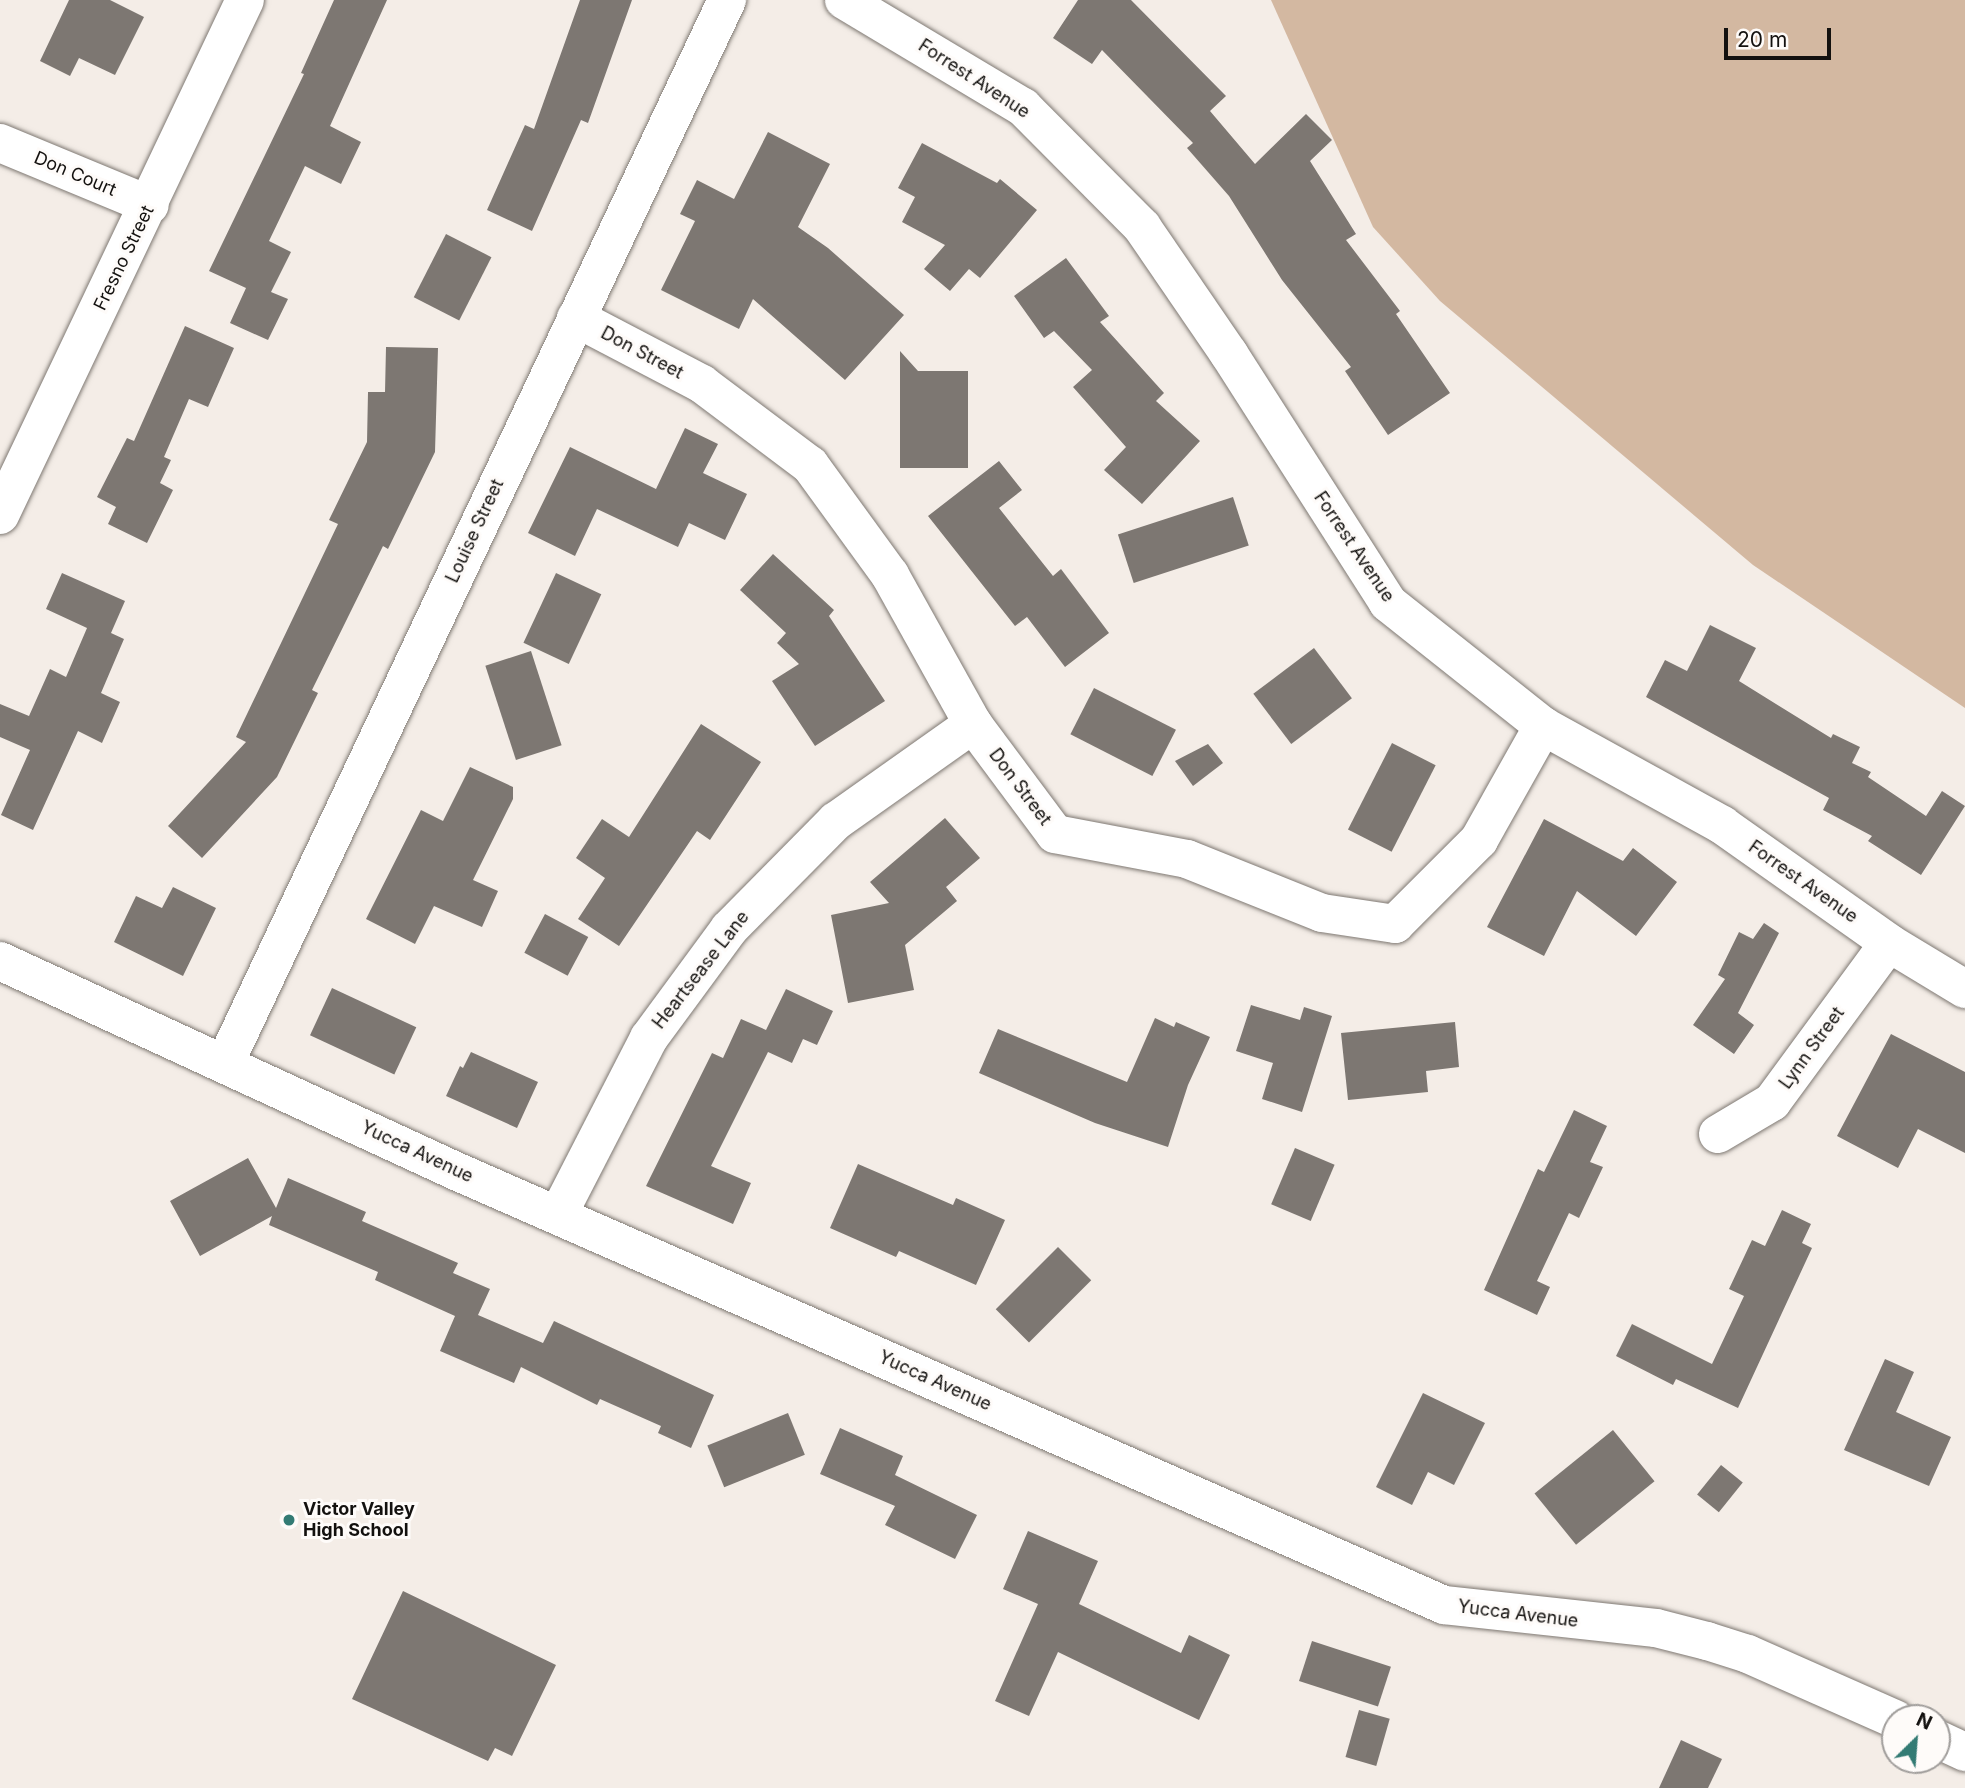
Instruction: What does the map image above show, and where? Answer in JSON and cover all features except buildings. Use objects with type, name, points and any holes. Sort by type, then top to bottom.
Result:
[{"type":"street","name":"Fresno Street","points":[[0,515],[150,205],[245,0]]},
{"type":"street","name":"Louise Street","points":[[225,1063],[727,0]]},
{"type":"street","name":"Forrest Avenue","points":[[844,0],[1023,107],[1142,227],[1236,365],[1388,603],[1543,726],[1722,825],[1889,943],[1965,989]]},
{"type":"street","name":"Don Court","points":[[0,143],[150,205]]},
{"type":"street","name":"Don Street","points":[[576,318],[702,384],[810,465],[890,575],[973,724],[1055,834],[1186,859],[1322,913],[1395,924],[1479,840],[1543,726]]},
{"type":"street","name":"Heartsease Lane","points":[[558,1215],[649,1038],[729,929],[836,821],[973,724]]},
{"type":"street","name":"Lynn Street","points":[[1718,1134],[1772,1101],[1889,943]]},
{"type":"street","name":"Yucca Avenue","points":[[0,961],[558,1215],[1444,1605],[1656,1628],[1748,1654],[1881,1713]]},
{"type":"shaded area","points":[[1271,0],[1965,0],[1965,708],[1753,565],[1440,301],[1373,227]]},
{"type":"place","name":"Victor Valley High School","points":[[289,1520]]}]
